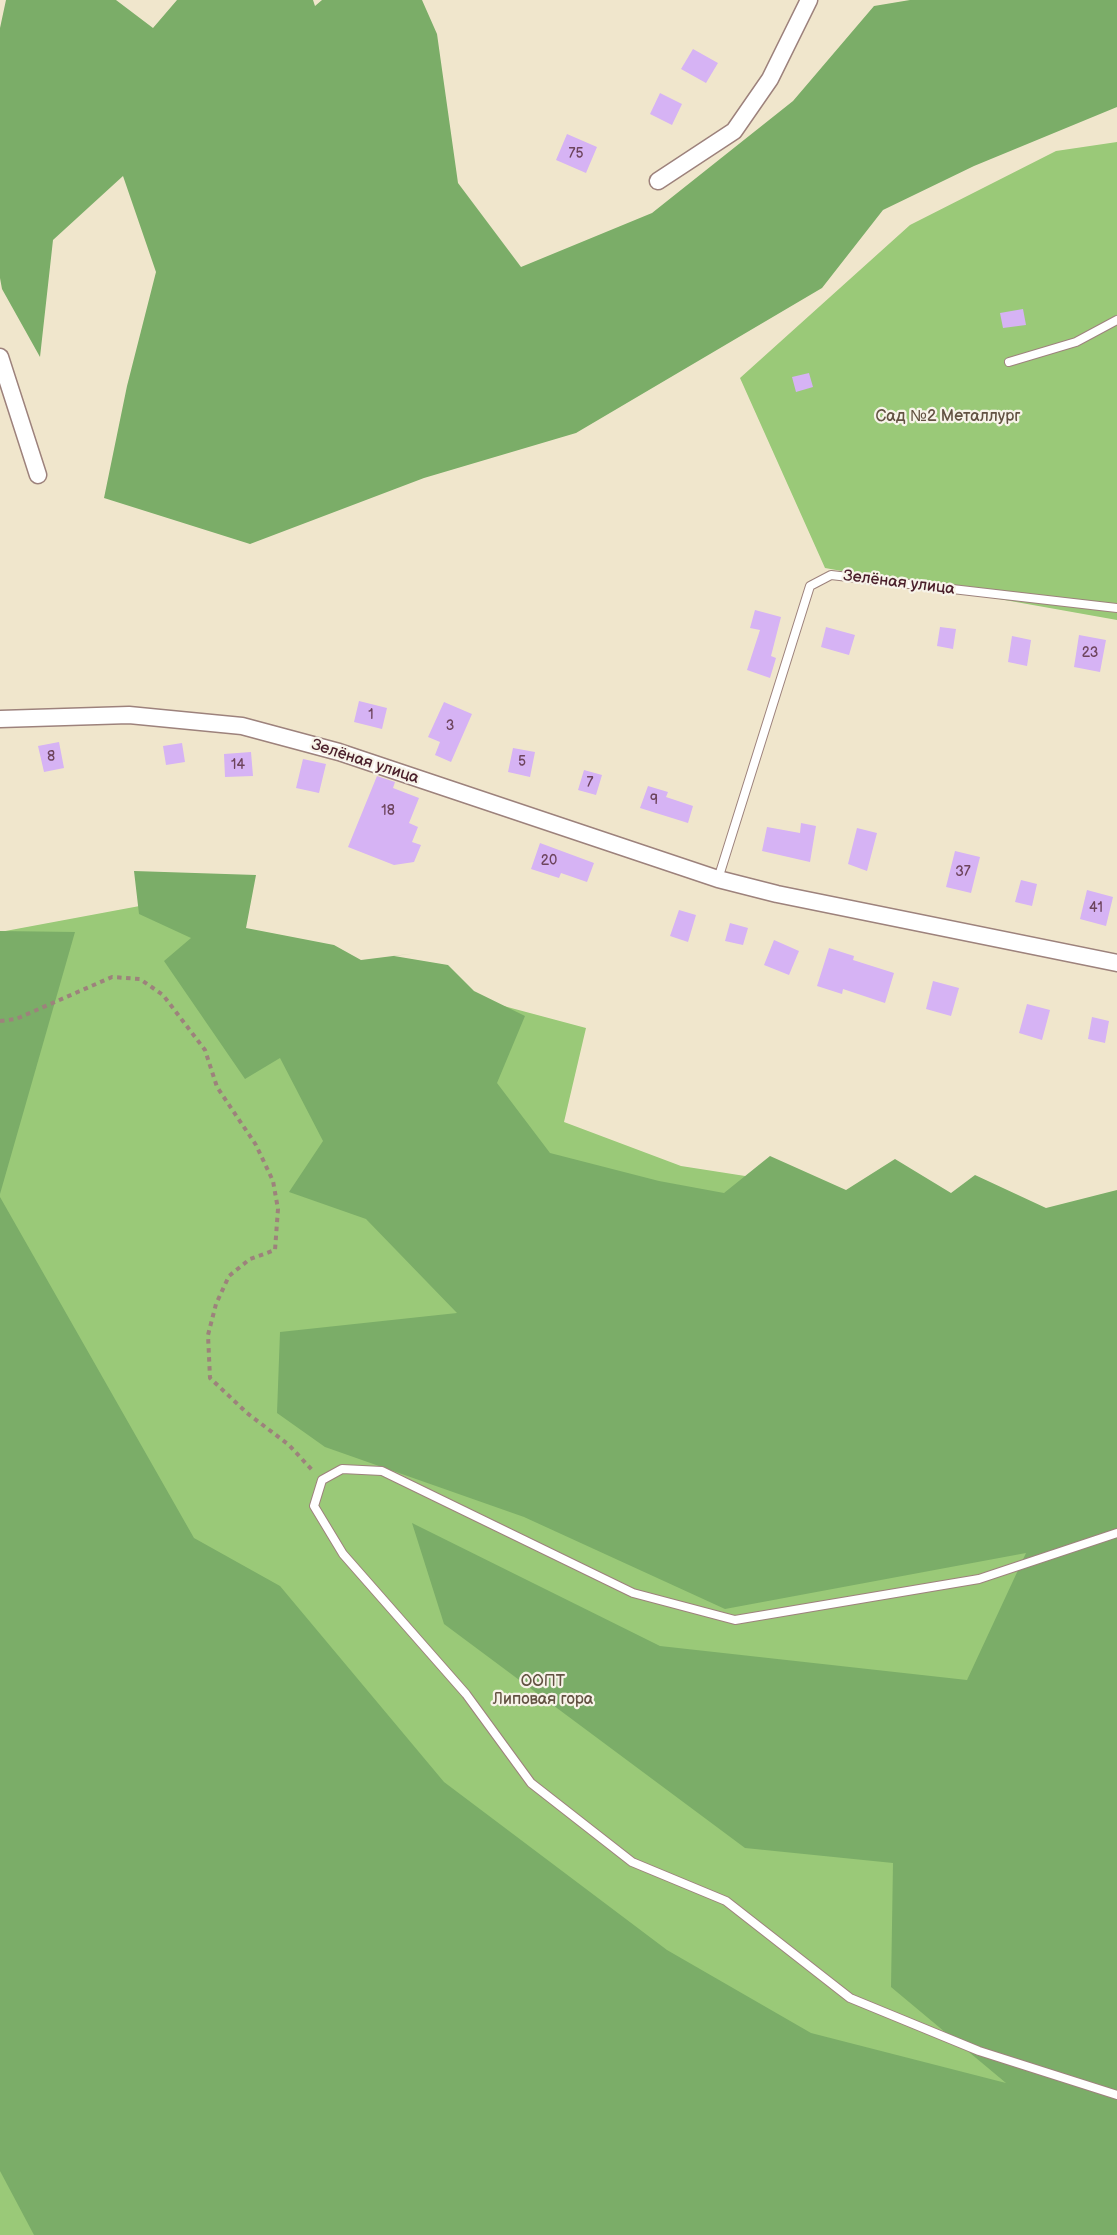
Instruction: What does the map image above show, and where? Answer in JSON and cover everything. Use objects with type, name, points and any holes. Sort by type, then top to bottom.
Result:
[{"type":"street","points":[[658,181],[734,131],[770,79],[809,0]]},
{"type":"street","points":[[0,357],[38,475]]},
{"type":"street","name":"Зелёная улица","points":[[0,719],[129,715],[242,726],[339,752],[718,879],[777,894],[1117,963]]},
{"type":"lane","points":[[1009,362],[1076,342],[1117,320]]},
{"type":"lane","name":"Зелёная улица","points":[[718,879],[810,586],[831,575],[1117,608]]},
{"type":"lane","points":[[1117,1533],[979,1579],[735,1620],[633,1593],[381,1471],[342,1469],[322,1480],[314,1506],[343,1554],[466,1694],[531,1783],[632,1862],[726,1901],[850,1998],[980,2051],[1117,2096]]},
{"type":"path","points":[[0,1021],[16,1019],[112,977],[140,979],[163,995],[205,1050],[217,1087],[256,1145],[273,1180],[278,1209],[275,1250],[249,1259],[229,1276],[216,1304],[208,1335],[210,1378],[247,1413],[289,1445],[322,1480]]},
{"type":"green space","points":[[6,0],[116,0],[153,28],[177,0],[313,0],[315,6],[322,0],[422,0],[437,34],[458,183],[521,267],[652,213],[793,101],[874,6],[910,0],[1117,0],[1117,107],[974,166],[883,210],[822,288],[576,433],[424,478],[250,544],[104,498],[127,386],[156,272],[123,176],[53,240],[40,357],[2,289],[0,278],[0,28]]},
{"type":"green space","name":"Сад №2 Металлург","points":[[1117,142],[1117,620],[825,568],[740,378],[910,225],[1056,151]]},
{"type":"green space","name":"ООПТ Липовая гора","points":[[134,871],[256,875],[246,928],[334,945],[361,960],[417,953],[394,956],[448,965],[474,991],[525,1016],[497,1083],[550,1153],[659,1181],[724,1193],[770,1156],[846,1190],[895,1159],[951,1193],[975,1175],[1046,1208],[1117,1190],[1117,2235],[34,2235],[0,2171],[0,1197],[194,1538],[280,1586],[444,1782],[667,1950],[811,2033],[1006,2083],[891,1987],[893,1863],[745,1848],[444,1624],[412,1523],[660,1646],[967,1680],[1026,1553],[725,1609],[524,1517],[325,1447],[277,1413],[280,1332],[457,1313],[366,1219],[289,1192],[323,1141],[280,1058],[245,1079],[164,961],[191,938],[139,914]]},
{"type":"green space","name":"ООПТ Липовая гора","points":[[247,886],[238,935],[586,1028],[564,1122],[681,1166],[1117,1234],[1117,2235],[0,2235],[0,932]]},
{"type":"green space","points":[[0,931],[75,932],[0,1194]]},
{"type":"building","points":[[693,49],[718,63],[706,83],[681,69]]},
{"type":"building","points":[[660,93],[682,104],[672,125],[650,114]]},
{"type":"building","points":[[567,134],[597,147],[586,173],[556,160]]},
{"type":"building","points":[[1023,309],[1026,325],[1003,328],[1000,313]]},
{"type":"building","points":[[809,373],[813,387],[796,392],[792,377]]},
{"type":"building","points":[[755,610],[781,617],[771,656],[776,658],[770,678],[747,670],[760,630],[750,628]]},
{"type":"building","points":[[826,627],[855,635],[849,655],[821,647]]},
{"type":"building","points":[[940,627],[956,629],[953,649],[937,646]]},
{"type":"building","points":[[1079,635],[1106,640],[1100,672],[1074,667]]},
{"type":"building","points":[[1012,636],[1031,640],[1027,666],[1008,662]]},
{"type":"building","points":[[359,701],[387,708],[382,729],[354,722]]},
{"type":"building","points":[[444,702],[472,714],[451,762],[435,755],[440,742],[428,737]]},
{"type":"building","points":[[59,742],[64,768],[44,772],[38,746]]},
{"type":"building","points":[[182,743],[185,762],[166,765],[163,746]]},
{"type":"building","points":[[513,748],[535,752],[530,777],[508,772]]},
{"type":"building","points":[[251,752],[253,776],[225,777],[224,754]]},
{"type":"building","points":[[303,759],[326,764],[319,793],[296,788]]},
{"type":"building","points":[[584,770],[602,775],[596,795],[578,790]]},
{"type":"building","points":[[377,776],[395,782],[393,788],[419,798],[409,823],[418,827],[412,842],[421,845],[414,862],[394,865],[348,847]]},
{"type":"building","points":[[648,786],[668,792],[666,797],[693,806],[688,823],[640,808]]},
{"type":"building","points":[[801,823],[816,826],[810,862],[762,851],[767,827],[800,833]]},
{"type":"building","points":[[857,828],[877,833],[867,871],[848,864]]},
{"type":"building","points":[[540,843],[594,863],[587,882],[561,873],[559,878],[531,869]]},
{"type":"building","points":[[955,851],[980,857],[971,893],[946,887]]},
{"type":"building","points":[[1021,880],[1037,884],[1032,906],[1015,902]]},
{"type":"building","points":[[1087,890],[1113,897],[1106,926],[1080,919]]},
{"type":"building","points":[[679,910],[696,915],[688,942],[670,936]]},
{"type":"building","points":[[730,923],[748,928],[743,945],[725,941]]},
{"type":"building","points":[[774,940],[799,951],[789,975],[764,965]]},
{"type":"building","points":[[829,948],[854,956],[853,960],[894,973],[885,1003],[843,989],[842,994],[817,986]]},
{"type":"building","points":[[933,981],[959,988],[951,1016],[926,1009]]},
{"type":"building","points":[[1027,1004],[1050,1010],[1042,1040],[1019,1033]]},
{"type":"building","points":[[1092,1017],[1109,1021],[1105,1043],[1088,1039]]}]
